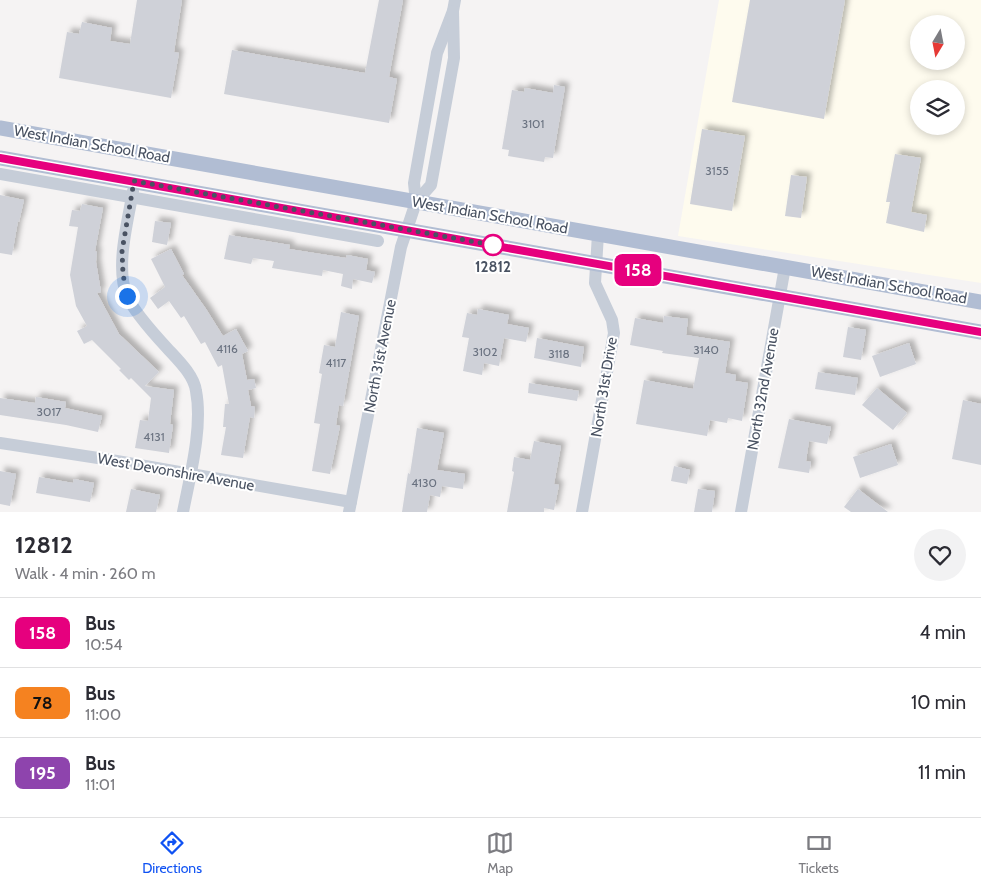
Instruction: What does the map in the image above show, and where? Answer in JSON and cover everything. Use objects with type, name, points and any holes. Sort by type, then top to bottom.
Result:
[{"type":"main road","name":"West Indian School Road","points":[[0,128],[981,302]]},
{"type":"main road","name":"West Indian School Road","points":[[0,158],[981,332]]},
{"type":"street","name":"North 31st Avenue","points":[[416,202],[414,183],[438,53],[454,6]]},
{"type":"street","name":"North 31st Avenue","points":[[350,507],[401,247],[416,202],[431,185],[454,58],[454,6]]},
{"type":"street","points":[[0,174],[378,241]]},
{"type":"street","points":[[134,181],[122,251],[123,274],[127,296],[149,328],[184,366],[196,390],[197,424],[183,512]]},
{"type":"street","name":"North 31st Drive","points":[[582,512],[614,333],[612,320],[594,283],[598,234]]},
{"type":"street","name":"North 32nd Avenue","points":[[741,512],[785,267]]},
{"type":"street","name":"West Devonshire Avenue","points":[[0,443],[190,473],[350,507]]},
{"type":"shaded area","points":[[719,0],[981,0],[981,283],[678,236]]},
{"type":"building","points":[[137,0],[182,0],[174,52],[179,53],[171,98],[59,78],[67,32],[79,34],[82,22],[112,28],[110,41],[130,44]]},
{"type":"building","points":[[379,0],[403,0],[389,77],[397,79],[389,123],[224,94],[232,50],[365,73]]},
{"type":"building","points":[[750,0],[845,0],[824,119],[732,102]]},
{"type":"building","points":[[554,85],[565,87],[553,158],[545,157],[544,162],[508,156],[509,150],[502,149],[512,90],[524,92],[525,88],[553,93]]},
{"type":"building","points":[[702,129],[745,136],[732,211],[690,204]]},
{"type":"building","points":[[895,154],[921,158],[911,212],[927,215],[924,232],[886,223],[890,202],[886,202]]},
{"type":"building","points":[[791,175],[807,177],[801,218],[785,216]]},
{"type":"building","points":[[0,195],[24,200],[12,255],[0,253]]},
{"type":"building","points":[[82,204],[103,208],[95,251],[97,252],[96,262],[101,292],[97,293],[119,334],[159,372],[145,386],[174,390],[170,424],[173,425],[169,453],[135,448],[140,420],[148,421],[151,398],[131,378],[129,380],[119,370],[121,369],[92,340],[84,344],[77,331],[87,326],[76,306],[70,275],[78,227],[69,226],[72,210],[80,211]]},
{"type":"building","points":[[155,221],[171,223],[167,245],[152,242]]},
{"type":"building","points":[[229,235],[290,245],[289,249],[346,258],[347,255],[368,259],[366,270],[375,272],[372,283],[353,279],[352,289],[341,286],[343,274],[323,270],[322,276],[272,268],[274,261],[253,258],[251,264],[224,259]]},
{"type":"building","points":[[171,249],[184,274],[182,275],[223,336],[236,329],[248,351],[242,354],[247,380],[254,379],[256,388],[248,390],[251,406],[255,407],[254,418],[250,417],[243,458],[221,455],[226,427],[223,427],[225,404],[229,404],[222,365],[218,367],[205,342],[201,344],[184,316],[181,318],[169,301],[158,309],[150,298],[165,287],[151,259]]},
{"type":"building","points":[[478,309],[509,315],[507,324],[529,328],[526,342],[504,338],[499,366],[484,363],[482,375],[463,371],[469,338],[462,337],[467,313],[477,315]]},
{"type":"building","points":[[341,312],[359,316],[343,406],[339,405],[336,425],[340,426],[330,474],[312,471],[320,424],[314,423],[322,374],[319,373],[324,345],[335,347]]},
{"type":"building","points":[[664,316],[688,319],[686,335],[730,342],[725,373],[736,375],[735,381],[748,383],[742,421],[728,418],[727,423],[710,420],[707,436],[636,424],[644,380],[693,389],[699,358],[662,353],[663,351],[630,345],[635,318],[663,323]]},
{"type":"building","points":[[848,327],[866,330],[861,360],[843,357]]},
{"type":"building","points":[[537,338],[584,347],[581,367],[534,358]]},
{"type":"building","points":[[909,343],[916,364],[880,377],[872,356]]},
{"type":"building","points":[[818,372],[858,378],[855,395],[815,389]]},
{"type":"building","points":[[529,383],[579,391],[577,401],[528,393]]},
{"type":"building","points":[[877,388],[907,413],[893,430],[862,405]]},
{"type":"building","points":[[36,397],[66,402],[65,408],[102,416],[98,432],[0,415],[0,398],[35,403]]},
{"type":"building","points":[[963,400],[981,404],[981,465],[952,459]]},
{"type":"building","points":[[789,419],[831,427],[827,444],[809,441],[806,461],[811,462],[809,473],[778,468]]},
{"type":"building","points":[[417,428],[444,433],[437,470],[465,474],[463,489],[442,486],[440,497],[430,495],[427,512],[402,512],[408,473],[410,474]]},
{"type":"building","points":[[534,441],[561,446],[554,484],[559,485],[554,510],[544,508],[544,512],[507,512],[514,472],[512,471],[514,457],[530,460]]},
{"type":"building","points":[[891,444],[898,465],[860,478],[853,457]]},
{"type":"building","points":[[674,466],[690,470],[687,484],[671,481]]},
{"type":"building","points":[[0,471],[16,474],[10,506],[0,504]]},
{"type":"building","points":[[39,477],[73,483],[74,479],[94,483],[90,502],[36,493]]},
{"type":"building","points":[[131,489],[160,495],[156,512],[126,512]]},
{"type":"building","points":[[698,489],[715,491],[712,512],[694,512]]},
{"type":"building","points":[[858,489],[888,512],[851,512],[844,507]]},
{"type":"bus line","name":"158","points":[[0,158],[258,202],[981,332]]},
{"type":"place","name":"12812","points":[[493,245]]},
{"type":"route","points":[[127,296],[123,274],[122,251],[134,181],[493,245]]}]
